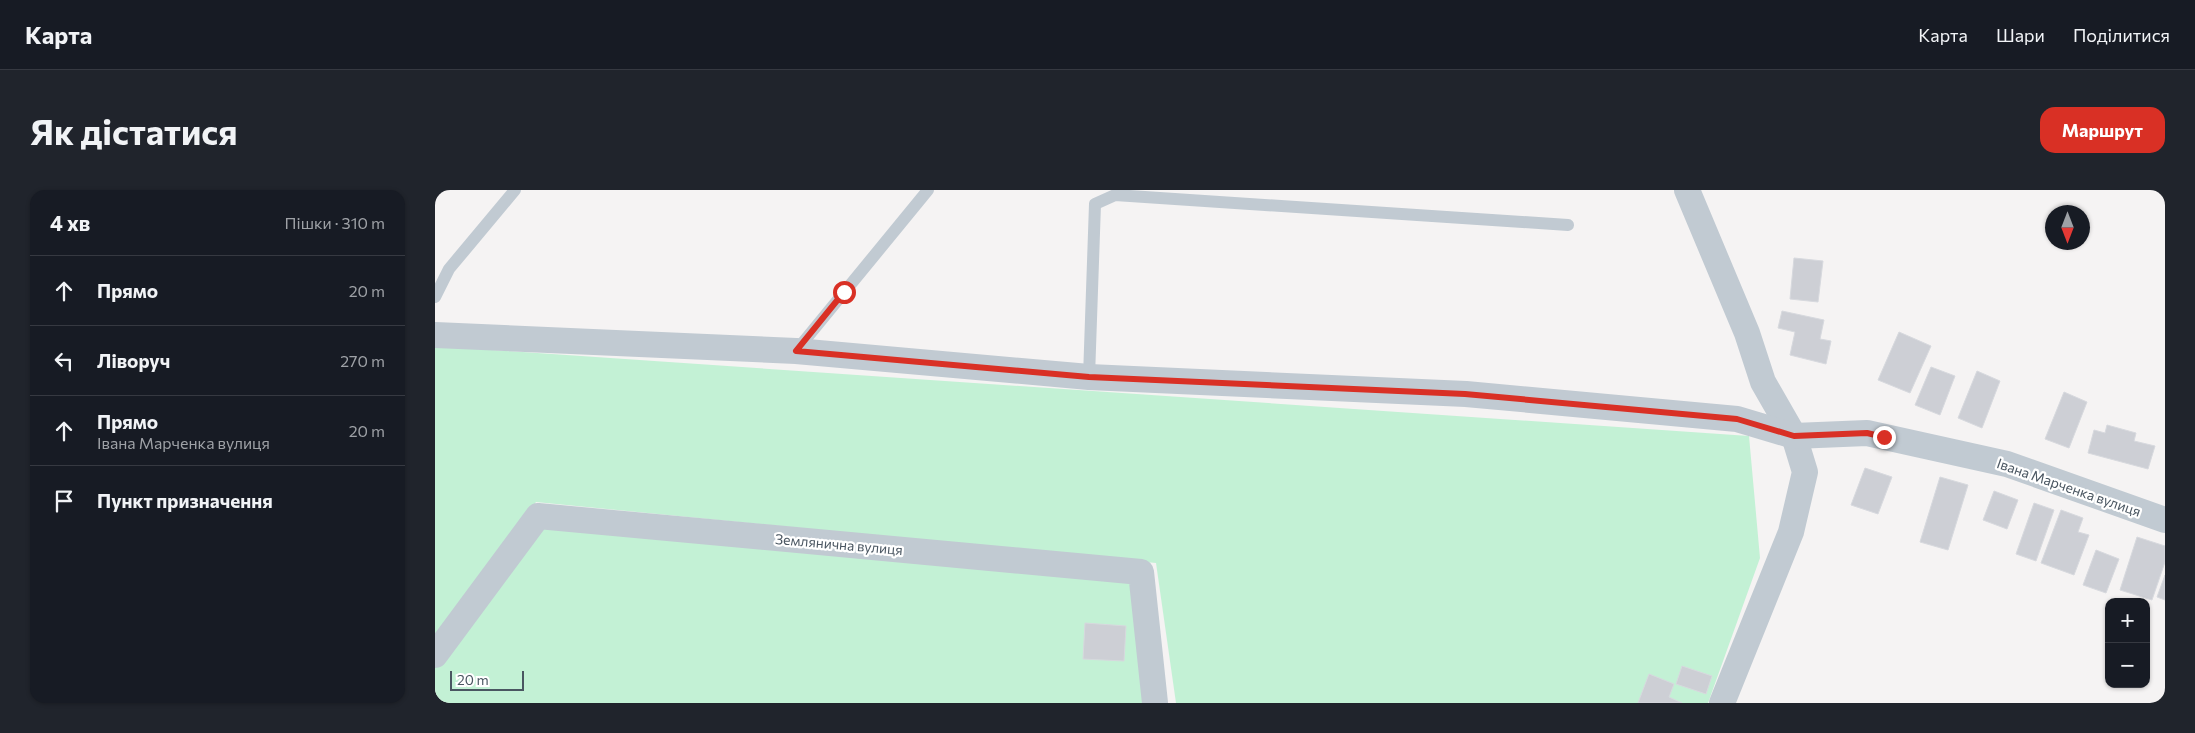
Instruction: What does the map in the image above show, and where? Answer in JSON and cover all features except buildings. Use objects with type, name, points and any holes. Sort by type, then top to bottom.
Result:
[{"type":"street","points":[[1687,190],[1747,332],[1763,382],[1794,436],[1805,472],[1791,532],[1722,703]]},
{"type":"street","name":"Івана Марченка вулиця","points":[[435,335],[796,351],[1089,377],[1465,394],[1737,419],[1794,436],[1867,433],[2007,464],[2165,520]]},
{"type":"street","name":"Землянична вулиця","points":[[435,656],[538,516],[1141,572],[1155,703]]},
{"type":"lane","points":[[435,296],[449,269],[515,190]]},
{"type":"lane","points":[[796,351],[928,190]]},
{"type":"lane","points":[[1089,377],[1095,204],[1115,194],[1568,225]]},
{"type":"green space","points":[[435,346],[1749,436],[1760,558],[1708,703],[1176,703],[1156,563],[536,502],[435,641]]},
{"type":"green space","points":[[539,528],[1132,583],[1145,703],[435,703],[435,667]]},
{"type":"route","points":[[844,292],[796,351],[1089,377],[1465,394],[1737,419],[1794,436],[1867,433],[1884,437]]}]
